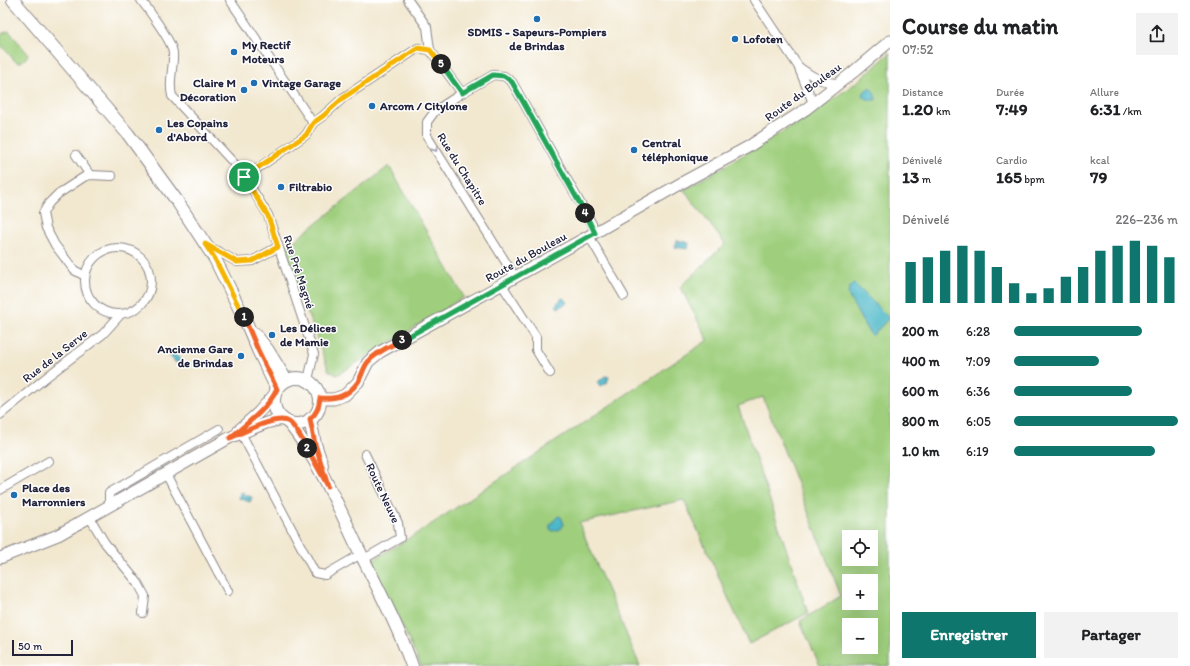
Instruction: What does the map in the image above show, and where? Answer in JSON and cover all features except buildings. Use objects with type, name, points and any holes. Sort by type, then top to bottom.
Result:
[{"type":"main road","points":[[13,0],[142,152],[215,259],[246,322],[275,392],[275,408],[278,414],[298,434],[328,486],[395,624],[412,666]]},
{"type":"main road","name":"Route du Bouleau","points":[[320,398],[334,399],[345,395],[358,382],[368,362],[380,352],[748,147],[840,83],[890,41]]},
{"type":"main road","points":[[246,322],[267,349],[286,380]]},
{"type":"main road","points":[[0,558],[58,535],[230,438],[266,423],[286,421],[297,424],[310,419],[316,414],[319,406],[320,398],[318,391],[308,380],[293,378],[286,380],[250,421],[230,438]]},
{"type":"main road","points":[[310,419],[315,444],[328,486]]},
{"type":"main road","points":[[0,551],[15,552]]},
{"type":"street","name":"Rue Pré Magné","points":[[141,0],[173,50],[174,63],[170,86],[172,96],[241,171],[268,216],[314,354],[308,380]]},
{"type":"street","points":[[230,0],[313,123]]},
{"type":"street","points":[[408,0],[427,27],[430,50],[462,93]]},
{"type":"street","points":[[754,0],[798,66],[813,103]]},
{"type":"street","points":[[244,177],[306,135],[313,123],[343,98],[418,48],[430,50]]},
{"type":"street","points":[[798,66],[814,78],[830,83],[840,83]]},
{"type":"street","name":"Rue du Chapitre","points":[[515,277],[427,136],[427,122],[435,111],[493,75],[504,76],[512,82],[592,224],[592,234]]},
{"type":"street","points":[[76,155],[90,175]]},
{"type":"street","points":[[112,176],[90,175],[84,177],[58,194],[49,203],[43,213],[46,228],[55,245],[74,270],[86,276],[86,286],[89,296],[94,304],[102,310],[122,314]]},
{"type":"street","points":[[592,234],[624,296]]},
{"type":"street","points":[[205,244],[237,262],[252,261],[278,247]]},
{"type":"street","name":"Rue de la Serve","points":[[0,415],[103,334],[122,314],[132,311],[142,304],[148,295],[151,284],[150,273],[146,262],[138,254],[128,249],[116,248],[105,250],[96,256],[92,261],[86,276]]},
{"type":"street","points":[[502,285],[536,337],[536,350],[550,373]]},
{"type":"street","points":[[110,506],[109,493],[219,429]]},
{"type":"street","points":[[242,433],[315,573],[325,575],[362,557]]},
{"type":"street","name":"Route Neuve","points":[[362,557],[400,538],[398,523],[365,454]]},
{"type":"street","points":[[0,490],[48,461]]},
{"type":"street","points":[[166,474],[228,591]]},
{"type":"street","points":[[90,518],[105,543],[138,583],[145,596],[143,613]]},
{"type":"green space","points":[[9,31],[28,54],[21,62],[16,62],[0,44],[0,37],[3,33]]},
{"type":"green space","points":[[890,53],[890,666],[820,666],[800,621],[841,596],[763,397],[738,406],[808,613],[749,644],[684,500],[579,523],[640,666],[421,666],[371,561],[418,533],[708,340],[680,287],[725,244],[684,190],[811,115],[857,82]]},
{"type":"green space","points":[[389,166],[464,297],[337,375],[329,371],[284,249]]},
{"type":"water","points":[[870,87],[875,94],[876,100],[869,100],[862,96]]},
{"type":"water","points":[[677,240],[689,243],[688,249],[675,247]]},
{"type":"water","points":[[854,283],[889,318],[872,336],[849,297],[849,289]]},
{"type":"water","points":[[562,298],[566,300],[567,303],[558,308],[556,305]]},
{"type":"water","points":[[173,352],[181,360],[176,363],[169,355]]},
{"type":"water","points":[[605,376],[609,377],[607,383],[601,386],[598,385],[599,381]]},
{"type":"water","points":[[243,492],[244,495],[252,497],[250,502],[239,498],[240,493]]},
{"type":"water","points":[[558,516],[561,517],[564,524],[561,529],[553,531],[550,529],[550,525]]},
{"type":"place","name":"SDMIS - Sapeurs-Pompiers de Brindas","points":[[537,19]]},
{"type":"place","name":"Lofoten","points":[[735,39]]},
{"type":"place","name":"My Rectif Moteurs","points":[[234,52]]},
{"type":"place","name":"Vintage Garage","points":[[254,83]]},
{"type":"place","name":"Claire M Décoration","points":[[244,90]]},
{"type":"place","name":"Arcom / Citylone","points":[[372,106]]},
{"type":"place","name":"Les Copains d'Abord","points":[[159,130]]},
{"type":"place","name":"Central téléphonique","points":[[634,150]]},
{"type":"place","name":"Filtrabio","points":[[281,187]]},
{"type":"place","name":"Les Délices de Mamie","points":[[272,335]]},
{"type":"place","name":"Ancienne Gare de Brindas","points":[[241,356]]},
{"type":"place","name":"Place des Marronniers","points":[[14,495]]},
{"type":"route","points":[[418,48],[430,50],[462,93],[493,75],[504,76],[512,82],[592,224],[595,233],[406,339],[380,352],[368,362],[358,382],[345,395],[334,399],[320,398],[316,414],[310,419],[315,444],[328,486],[290,422],[283,419],[266,423],[230,438],[259,412],[274,395],[277,389],[215,259],[205,244],[237,262],[252,261],[278,247],[268,216],[244,177],[306,135],[313,123],[343,98],[418,48]]}]
